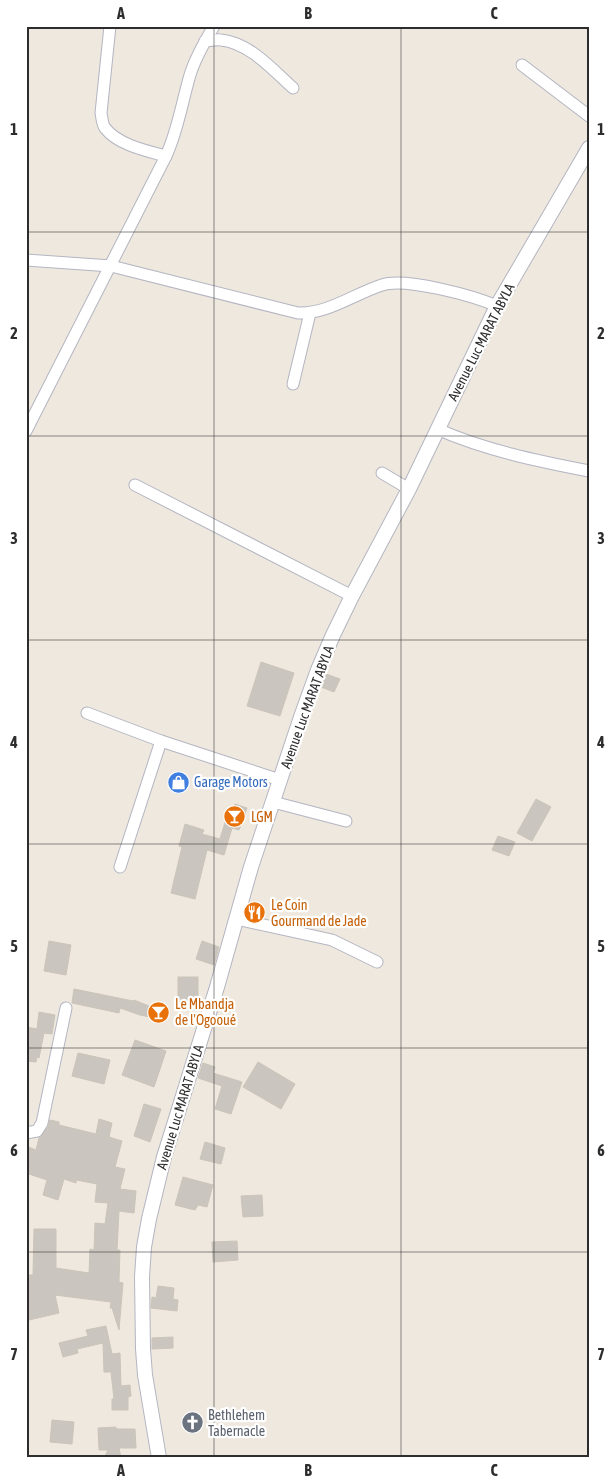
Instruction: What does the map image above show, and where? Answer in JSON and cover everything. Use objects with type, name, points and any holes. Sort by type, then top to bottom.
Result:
[{"type":"street","points":[[110,26],[101,113],[104,127],[133,147],[166,156]]},
{"type":"street","points":[[26,431],[166,156],[173,140],[191,72],[214,26]]},
{"type":"street","points":[[205,41],[221,40],[236,44],[254,53],[293,88]]},
{"type":"street","points":[[522,65],[589,116]]},
{"type":"street","name":"Avenue Luc MARAT ABYLA","points":[[159,1458],[143,1349],[142,1296],[144,1246],[164,1157],[217,987],[250,867],[318,670],[352,596],[409,489],[497,306],[587,156]]},
{"type":"street","points":[[26,260],[111,266],[298,313],[310,313],[383,284],[397,282],[463,294],[497,306]]},
{"type":"street","points":[[293,384],[310,313]]},
{"type":"street","points":[[437,429],[538,461],[589,471]]},
{"type":"street","points":[[382,473],[409,489]]},
{"type":"street","points":[[135,485],[352,596]]},
{"type":"street","points":[[87,713],[161,741],[280,780]]},
{"type":"street","points":[[120,867],[161,741]]},
{"type":"street","points":[[273,802],[346,821]]},
{"type":"street","points":[[236,919],[332,940],[377,962]]},
{"type":"street","points":[[26,1133],[37,1131],[42,1123],[66,1008]]},
{"type":"building","points":[[261,662],[294,673],[280,716],[247,706]]},
{"type":"building","points":[[326,674],[340,679],[334,692],[321,687]]},
{"type":"building","points":[[536,799],[551,807],[532,841],[517,833]]},
{"type":"building","points":[[235,804],[247,808],[239,830],[232,828],[224,855],[207,850],[195,899],[171,893],[182,847],[179,846],[185,824],[204,830],[202,834],[220,839],[229,809],[233,810]]},
{"type":"building","points":[[498,836],[515,842],[509,856],[492,850]]},
{"type":"building","points":[[49,941],[71,945],[66,975],[44,971]]},
{"type":"building","points":[[202,941],[219,947],[214,965],[196,959]]},
{"type":"building","points":[[178,977],[198,977],[198,1001],[178,1001]]},
{"type":"building","points":[[74,989],[134,1000],[154,1008],[155,1004],[166,1006],[164,1020],[120,1008],[119,1013],[72,1003]]},
{"type":"building","points":[[39,1012],[55,1015],[52,1034],[44,1033],[39,1058],[37,1057],[36,1062],[26,1061],[26,1027],[37,1029]]},
{"type":"building","points":[[135,1040],[166,1051],[154,1087],[122,1075]]},
{"type":"building","points":[[78,1053],[110,1060],[104,1084],[72,1076]]},
{"type":"building","points":[[258,1062],[295,1084],[281,1109],[243,1087]]},
{"type":"building","points":[[203,1063],[215,1067],[213,1073],[242,1082],[231,1114],[215,1109],[222,1086],[198,1078]]},
{"type":"building","points":[[144,1104],[161,1109],[150,1142],[134,1136]]},
{"type":"building","points":[[99,1119],[112,1123],[109,1137],[122,1141],[115,1167],[125,1169],[120,1189],[136,1191],[134,1213],[119,1211],[117,1250],[120,1250],[119,1282],[123,1283],[119,1330],[112,1308],[110,1308],[111,1302],[55,1295],[59,1313],[29,1320],[26,1308],[26,1275],[33,1275],[34,1229],[56,1229],[56,1268],[89,1273],[90,1249],[94,1250],[95,1223],[105,1224],[108,1203],[95,1202],[97,1184],[76,1180],[76,1183],[64,1179],[58,1200],[43,1195],[47,1180],[26,1173],[26,1146],[36,1150],[39,1138],[48,1127],[50,1120],[59,1122],[59,1125],[96,1134]]},
{"type":"building","points":[[205,1142],[225,1148],[221,1164],[200,1159]]},
{"type":"building","points":[[183,1177],[213,1185],[207,1207],[198,1205],[195,1210],[175,1205]]},
{"type":"building","points":[[262,1195],[263,1216],[243,1217],[241,1196]]},
{"type":"building","points":[[237,1241],[238,1260],[213,1262],[212,1242]]},
{"type":"building","points":[[158,1286],[174,1288],[173,1299],[178,1300],[177,1311],[151,1308],[152,1297],[156,1298]]},
{"type":"building","points":[[106,1326],[112,1354],[120,1353],[121,1386],[130,1385],[131,1396],[128,1397],[128,1410],[112,1410],[112,1399],[114,1399],[111,1372],[104,1372],[103,1343],[77,1349],[78,1353],[63,1357],[59,1343],[88,1336],[86,1330]]},
{"type":"building","points":[[173,1337],[173,1348],[152,1349],[152,1338]]},
{"type":"building","points":[[52,1420],[74,1422],[72,1444],[50,1442]]},
{"type":"building","points":[[116,1427],[116,1429],[135,1429],[136,1448],[119,1448],[121,1458],[104,1458],[108,1450],[99,1450],[98,1428]]},
{"type":"place","name":"Garage Motors","points":[[178,782]]},
{"type":"place","name":"LGM","points":[[235,817]]},
{"type":"place","name":"Le Coin Gourmand de Jade","points":[[255,913]]},
{"type":"place","name":"Le Mbandja de l'Ogooué","points":[[159,1012]]},
{"type":"place","name":"Bethlehem Tabernacle","points":[[192,1423]]}]
